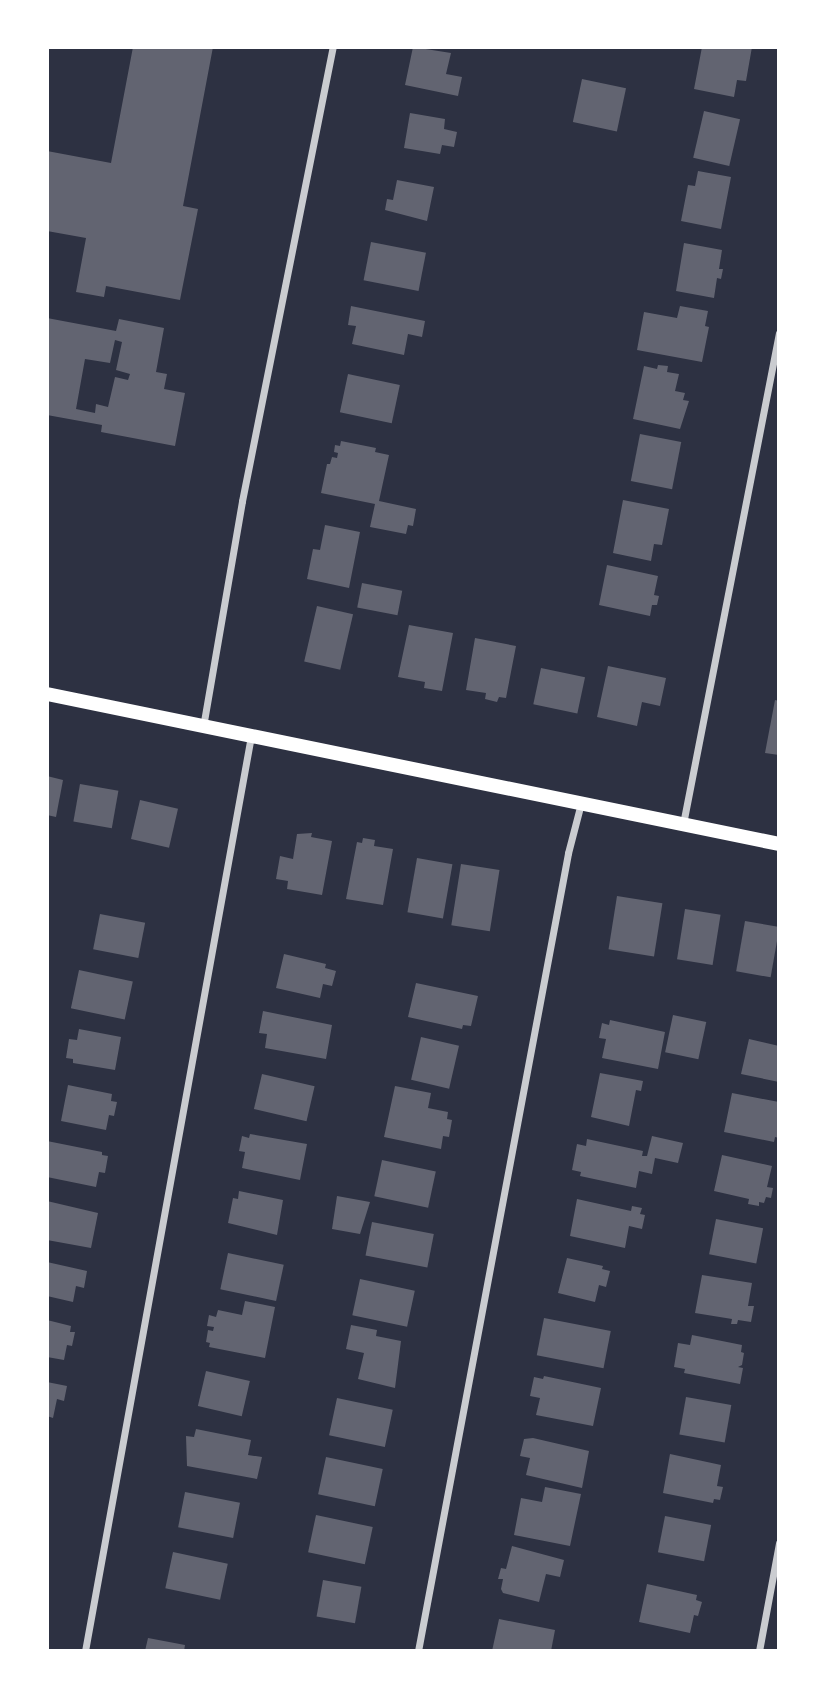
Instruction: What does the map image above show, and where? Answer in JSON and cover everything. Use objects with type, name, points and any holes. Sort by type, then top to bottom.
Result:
[{"type":"main road","points":[[47,694],[779,844]]},
{"type":"street","points":[[203,727],[242,501],[333,47]]},
{"type":"street","points":[[683,824],[779,333]]},
{"type":"street","points":[[85,1651],[251,735]]},
{"type":"street","points":[[418,1651],[568,853],[581,803]]},
{"type":"street","points":[[759,1651],[779,1543]]},
{"type":"building","points":[[133,47],[213,47],[183,206],[198,209],[180,300],[106,286],[104,297],[76,292],[86,238],[47,231],[47,151],[111,163]]},
{"type":"building","points":[[413,47],[451,53],[446,74],[462,77],[458,96],[405,85]]},
{"type":"building","points":[[702,47],[752,47],[746,81],[737,80],[734,97],[694,89]]},
{"type":"building","points":[[582,79],[626,88],[617,131],[573,122]]},
{"type":"building","points":[[704,111],[740,119],[729,166],[693,158]]},
{"type":"building","points":[[410,113],[445,119],[444,129],[457,132],[454,147],[442,145],[440,154],[404,148]]},
{"type":"building","points":[[698,171],[731,177],[721,229],[681,221],[688,185],[695,186]]},
{"type":"building","points":[[397,180],[434,187],[427,221],[385,210],[387,199],[393,200]]},
{"type":"building","points":[[371,242],[426,253],[419,291],[364,280]]},
{"type":"building","points":[[684,243],[722,250],[719,269],[723,269],[721,279],[717,278],[714,298],[676,291]]},
{"type":"building","points":[[351,306],[425,321],[422,337],[408,334],[404,355],[352,344],[356,326],[348,325]]},
{"type":"building","points":[[680,306],[708,311],[705,326],[709,327],[702,362],[637,350],[644,312],[677,318]]},
{"type":"building","points":[[47,318],[116,331],[119,319],[164,328],[156,372],[167,374],[164,389],[185,393],[175,446],[101,432],[102,425],[47,415]],"holes":[[[115,340],[122,342],[116,370],[130,374],[128,380],[115,377],[108,407],[96,404],[95,413],[76,409],[85,359],[110,363]]]},
{"type":"building","points":[[658,365],[668,366],[667,372],[679,374],[675,391],[685,393],[683,400],[689,401],[680,429],[633,419],[644,366],[657,369]]},
{"type":"building","points":[[348,374],[400,385],[392,423],[340,412]]},
{"type":"building","points":[[640,434],[681,442],[672,489],[631,481]]},
{"type":"building","points":[[341,441],[376,448],[375,452],[389,455],[379,501],[416,509],[413,526],[408,525],[406,534],[370,527],[375,504],[321,493],[327,464],[330,464],[332,457],[337,458],[335,445],[340,446]]},
{"type":"building","points":[[623,500],[669,509],[662,545],[654,544],[651,561],[613,553]]},
{"type":"building","points":[[325,525],[360,532],[349,588],[307,579],[313,549],[320,550]]},
{"type":"building","points":[[607,565],[658,576],[654,595],[659,596],[657,605],[652,605],[650,616],[599,605]]},
{"type":"building","points":[[362,583],[402,591],[397,615],[357,608]]},
{"type":"building","points":[[317,606],[353,614],[340,670],[304,662]]},
{"type":"building","points":[[409,625],[453,633],[442,691],[424,688],[425,682],[398,677]]},
{"type":"building","points":[[475,638],[516,646],[506,698],[499,697],[497,702],[485,699],[486,693],[466,690]]},
{"type":"building","points":[[608,666],[666,678],[660,706],[642,702],[637,726],[597,717]]},
{"type":"building","points":[[541,668],[585,677],[577,714],[533,704]]},
{"type":"building","points":[[775,700],[779,701],[779,755],[765,753]]},
{"type":"building","points":[[47,776],[63,780],[56,817],[47,815]]},
{"type":"building","points":[[80,784],[118,791],[112,828],[73,821]]},
{"type":"building","points":[[140,800],[178,809],[169,848],[131,839]]},
{"type":"building","points":[[312,833],[311,837],[332,841],[322,895],[287,889],[288,881],[276,879],[280,856],[293,859],[297,834]]},
{"type":"building","points":[[363,838],[375,840],[374,846],[393,849],[383,905],[346,899],[357,842],[362,843]]},
{"type":"building","points":[[417,858],[452,864],[443,918],[407,912]]},
{"type":"building","points":[[461,864],[500,870],[490,931],[451,925]]},
{"type":"building","points":[[617,896],[662,903],[654,957],[609,949]]},
{"type":"building","points":[[685,909],[721,915],[713,965],[677,959]]},
{"type":"building","points":[[100,914],[145,923],[138,958],[93,949]]},
{"type":"building","points":[[745,921],[779,927],[771,977],[736,971]]},
{"type":"building","points":[[284,954],[326,964],[325,968],[336,971],[332,986],[323,984],[320,998],[276,988]]},
{"type":"building","points":[[79,970],[133,981],[125,1020],[71,1008]]},
{"type":"building","points":[[416,983],[478,996],[471,1026],[463,1025],[462,1029],[408,1017]]},
{"type":"building","points":[[263,1011],[332,1025],[326,1059],[265,1048],[267,1034],[259,1033]]},
{"type":"building","points":[[673,1015],[706,1022],[698,1059],[665,1052]]},
{"type":"building","points":[[610,1020],[665,1032],[658,1069],[602,1058],[606,1039],[599,1038],[602,1023],[609,1025]]},
{"type":"building","points":[[79,1029],[121,1037],[115,1070],[73,1063],[73,1059],[66,1058],[69,1039],[77,1040]]},
{"type":"building","points":[[421,1037],[459,1046],[449,1089],[411,1080]]},
{"type":"building","points":[[749,1039],[779,1046],[779,1082],[741,1074]]},
{"type":"building","points":[[600,1073],[643,1081],[641,1091],[636,1090],[629,1126],[591,1117]]},
{"type":"building","points":[[262,1074],[315,1086],[307,1121],[254,1109]]},
{"type":"building","points":[[68,1085],[112,1094],[111,1101],[117,1102],[114,1116],[109,1115],[106,1130],[61,1121]]},
{"type":"building","points":[[395,1086],[431,1093],[428,1108],[448,1112],[447,1119],[452,1120],[449,1137],[443,1136],[441,1149],[384,1137]]},
{"type":"building","points":[[732,1093],[779,1102],[779,1138],[775,1137],[774,1142],[724,1132]]},
{"type":"building","points":[[250,1134],[307,1144],[300,1180],[242,1168],[245,1152],[239,1151],[242,1136],[249,1138]]},
{"type":"building","points":[[652,1136],[683,1143],[678,1163],[655,1158],[652,1174],[639,1171],[636,1188],[580,1176],[581,1172],[572,1170],[577,1144],[586,1146],[587,1139],[643,1151],[642,1156],[647,1156]]},
{"type":"building","points":[[47,1141],[102,1152],[102,1155],[108,1156],[105,1173],[99,1172],[96,1187],[47,1177]]},
{"type":"building","points":[[722,1155],[772,1166],[767,1187],[773,1188],[771,1198],[766,1197],[764,1203],[759,1202],[759,1206],[748,1204],[749,1199],[714,1191]]},
{"type":"building","points":[[382,1160],[436,1171],[428,1208],[374,1196]]},
{"type":"building","points":[[239,1191],[283,1200],[277,1235],[228,1223],[233,1198],[238,1199]]},
{"type":"building","points":[[337,1196],[370,1202],[360,1234],[332,1229]]},
{"type":"building","points":[[577,1199],[631,1211],[632,1206],[642,1208],[640,1214],[645,1215],[642,1229],[629,1226],[625,1248],[570,1236]]},
{"type":"building","points":[[47,1201],[98,1213],[91,1248],[47,1240]]},
{"type":"building","points":[[716,1219],[763,1228],[756,1263],[709,1254]]},
{"type":"building","points":[[372,1222],[434,1234],[427,1267],[366,1255]]},
{"type":"building","points":[[228,1253],[284,1265],[276,1301],[220,1289]]},
{"type":"building","points":[[567,1258],[603,1266],[602,1269],[610,1271],[606,1287],[599,1285],[595,1302],[558,1293]]},
{"type":"building","points":[[47,1262],[87,1271],[84,1288],[76,1286],[73,1302],[47,1296]]},
{"type":"building","points":[[702,1275],[752,1283],[748,1306],[754,1306],[751,1322],[738,1320],[737,1324],[731,1324],[732,1319],[695,1313]]},
{"type":"building","points":[[360,1279],[415,1291],[407,1327],[352,1315]]},
{"type":"building","points":[[245,1301],[275,1307],[265,1358],[209,1347],[210,1343],[206,1342],[208,1330],[213,1331],[214,1327],[207,1326],[209,1315],[216,1317],[218,1310],[242,1315]]},
{"type":"building","points":[[544,1318],[611,1331],[603,1368],[537,1355]]},
{"type":"building","points":[[47,1320],[71,1326],[70,1332],[75,1332],[72,1346],[67,1345],[64,1360],[47,1357]]},
{"type":"building","points":[[351,1325],[377,1330],[376,1336],[401,1341],[395,1388],[358,1379],[364,1353],[346,1349]]},
{"type":"building","points":[[692,1335],[742,1345],[742,1365],[738,1367],[743,1368],[740,1384],[684,1373],[685,1369],[674,1367],[678,1343],[690,1345]]},
{"type":"building","points":[[206,1371],[250,1381],[242,1416],[198,1406]]},
{"type":"building","points":[[544,1376],[601,1388],[593,1426],[536,1415],[540,1398],[530,1396],[534,1377],[543,1379]]},
{"type":"building","points":[[47,1382],[67,1386],[64,1401],[57,1399],[53,1418],[47,1416]]},
{"type":"building","points":[[686,1397],[731,1405],[725,1442],[679,1434]]},
{"type":"building","points":[[337,1398],[393,1410],[385,1447],[329,1435]]},
{"type":"building","points":[[196,1429],[251,1440],[248,1455],[262,1457],[257,1479],[187,1466],[186,1436],[194,1437]]},
{"type":"building","points":[[533,1438],[589,1451],[582,1488],[526,1475],[530,1458],[520,1456],[524,1439]]},
{"type":"building","points":[[670,1454],[721,1465],[717,1486],[723,1487],[720,1500],[714,1499],[713,1503],[663,1493]]},
{"type":"building","points":[[326,1457],[383,1469],[375,1506],[318,1494]]},
{"type":"building","points":[[545,1487],[581,1494],[570,1546],[514,1535],[521,1498],[542,1502]]},
{"type":"building","points":[[185,1492],[240,1503],[233,1538],[178,1527]]},
{"type":"building","points":[[316,1515],[373,1527],[365,1564],[308,1552]]},
{"type":"building","points":[[665,1516],[711,1525],[704,1561],[658,1552]]},
{"type":"building","points":[[512,1546],[564,1560],[560,1577],[546,1574],[539,1602],[503,1593],[501,1589],[503,1579],[498,1579],[501,1568],[506,1569]]},
{"type":"building","points":[[173,1552],[228,1564],[220,1600],[165,1588]]},
{"type":"building","points":[[323,1580],[361,1587],[355,1623],[317,1616]]},
{"type":"building","points":[[647,1584],[697,1595],[696,1600],[702,1602],[698,1616],[694,1615],[690,1633],[639,1622]]},
{"type":"building","points":[[499,1619],[555,1630],[551,1651],[492,1651]]},
{"type":"building","points":[[148,1638],[185,1645],[184,1651],[145,1651]]}]
